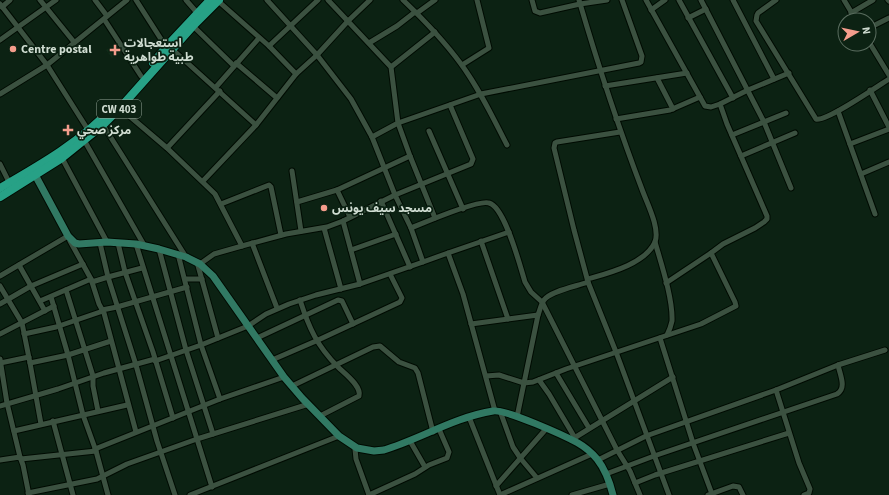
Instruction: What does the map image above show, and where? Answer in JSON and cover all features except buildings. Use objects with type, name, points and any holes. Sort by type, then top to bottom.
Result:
[{"type":"main road","name":"CW 403","points":[[0,197],[103,125],[120,108],[169,48],[199,15],[216,0]]},
{"type":"main road","name":"CW 403","points":[[0,188],[9,182],[34,172],[62,158],[88,135],[141,76],[193,26],[199,15]]},
{"type":"street","points":[[10,0],[1,5],[47,65],[88,135],[144,245]]},
{"type":"street","points":[[40,0],[74,42]]},
{"type":"street","points":[[0,40],[56,0]]},
{"type":"street","points":[[95,0],[141,76]]},
{"type":"street","points":[[0,94],[47,65],[127,0]]},
{"type":"street","points":[[136,0],[169,48],[218,89],[256,125]]},
{"type":"street","points":[[186,0],[199,15]]},
{"type":"street","points":[[216,0],[269,46],[296,74]]},
{"type":"street","points":[[267,0],[317,55],[351,99],[372,137],[395,194],[411,228],[423,262]]},
{"type":"street","points":[[269,46],[318,0]]},
{"type":"street","points":[[328,0],[392,67],[398,123],[435,218]]},
{"type":"street","points":[[203,181],[256,125],[296,74],[317,55],[348,21],[370,0]]},
{"type":"street","points":[[403,0],[435,32],[462,65],[481,94],[507,145]]},
{"type":"street","points":[[369,43],[435,0]]},
{"type":"street","points":[[462,65],[489,48],[477,0]]},
{"type":"street","points":[[532,0],[534,11],[540,13],[579,2],[607,0]]},
{"type":"street","points":[[372,137],[398,123],[481,94],[639,63],[642,59],[641,52],[622,0]]},
{"type":"street","points":[[646,0],[707,107],[720,104],[748,90],[789,74]]},
{"type":"street","points":[[651,10],[665,0]]},
{"type":"street","points":[[679,0],[732,98]]},
{"type":"street","points":[[701,0],[764,122],[791,188]]},
{"type":"street","points":[[733,0],[774,79]]},
{"type":"street","points":[[844,0],[850,12]]},
{"type":"street","points":[[853,12],[873,0]]},
{"type":"street","points":[[774,1],[756,15],[756,20],[816,119],[823,119],[838,111],[889,79]]},
{"type":"street","points":[[579,2],[620,132],[655,224],[655,242],[666,283],[672,317],[667,336]]},
{"type":"street","points":[[688,18],[706,9]]},
{"type":"street","points":[[877,24],[889,18]]},
{"type":"street","points":[[193,26],[235,64],[277,98]]},
{"type":"street","points":[[392,67],[435,32]]},
{"type":"street","points":[[167,148],[218,89],[235,64],[259,38]]},
{"type":"street","points":[[875,52],[889,74]]},
{"type":"street","points":[[605,86],[687,74]]},
{"type":"street","points":[[657,78],[673,109]]},
{"type":"street","points":[[850,144],[889,128],[887,117],[870,90]]},
{"type":"street","points":[[616,119],[673,109],[700,97]]},
{"type":"street","points":[[666,283],[723,244],[755,228],[766,219],[765,210],[720,104]]},
{"type":"street","points":[[199,263],[214,254],[281,235],[324,228],[344,221],[395,194],[467,166],[473,162],[473,159],[450,105]]},
{"type":"street","points":[[120,108],[167,148],[215,194],[242,246]]},
{"type":"street","points":[[838,111],[875,214]]},
{"type":"street","points":[[732,135],[786,113]]},
{"type":"street","points":[[103,125],[186,257]]},
{"type":"street","points":[[428,131],[463,209]]},
{"type":"street","points":[[620,132],[557,142],[554,145],[555,155],[588,280],[669,495]]},
{"type":"street","points":[[741,156],[795,133]]},
{"type":"street","points":[[298,202],[337,190],[410,156]]},
{"type":"street","points":[[62,158],[103,243],[108,277],[175,495]]},
{"type":"street","points":[[861,174],[889,162]]},
{"type":"street","points":[[0,164],[9,182]]},
{"type":"street","points":[[34,172],[92,281],[102,310],[127,405],[136,432]]},
{"type":"street","points":[[292,172],[298,202],[301,231]]},
{"type":"street","points":[[221,204],[269,185],[271,188],[281,235]]},
{"type":"street","points":[[337,190],[350,217]]},
{"type":"street","points":[[381,201],[410,267]]},
{"type":"street","points":[[411,228],[435,218],[483,202],[491,203],[503,216],[525,282],[531,292],[542,302],[617,450],[630,472],[640,495]]},
{"type":"street","points":[[344,221],[360,284]]},
{"type":"street","points":[[324,228],[341,289]]},
{"type":"street","points":[[0,406],[35,396],[93,376],[155,360],[202,345],[248,326],[277,308],[300,300],[360,284],[509,232]]},
{"type":"street","points":[[351,250],[396,234]]},
{"type":"street","points":[[68,237],[79,244],[118,243],[144,245],[178,254],[199,263],[213,276],[284,377],[339,436],[357,448],[374,451],[384,450],[469,417],[498,411],[573,439],[595,457],[606,474],[613,495]]},
{"type":"street","points":[[0,276],[68,237]]},
{"type":"street","points":[[481,241],[508,319]]},
{"type":"street","points":[[517,417],[538,315],[542,302],[545,298],[588,280],[629,266],[645,253],[655,242]]},
{"type":"street","points":[[118,243],[125,272],[136,301],[173,418]]},
{"type":"street","points":[[252,243],[277,308]]},
{"type":"street","points":[[136,244],[142,268],[212,487]]},
{"type":"street","points":[[159,249],[186,350],[213,434]]},
{"type":"street","points":[[448,253],[463,294],[486,376],[498,411],[514,448],[537,478]]},
{"type":"street","points":[[486,376],[498,375],[524,383],[539,380],[574,366],[701,324],[736,306],[711,253]]},
{"type":"street","points":[[178,254],[202,345],[220,399]]},
{"type":"street","points":[[199,263],[218,338]]},
{"type":"street","points":[[0,304],[31,286],[83,264]]},
{"type":"street","points":[[20,265],[44,311]]},
{"type":"street","points":[[40,301],[92,281],[142,268]]},
{"type":"street","points":[[272,360],[400,302],[402,298],[390,274]]},
{"type":"street","points":[[185,279],[202,279]]},
{"type":"street","points":[[0,286],[22,323],[40,424]]},
{"type":"street","points":[[24,334],[60,325],[102,310],[187,287]]},
{"type":"street","points":[[66,290],[93,376],[93,386],[98,411]]},
{"type":"street","points":[[51,297],[60,325],[83,415],[96,450],[108,495]]},
{"type":"street","points":[[300,300],[316,341],[336,365],[357,386],[360,394],[320,416]]},
{"type":"street","points":[[257,338],[340,300],[344,304],[353,324]]},
{"type":"street","points":[[0,334],[54,306]]},
{"type":"street","points":[[471,324],[538,315]]},
{"type":"street","points":[[660,338],[693,443],[702,465],[710,494],[737,486],[744,495]]},
{"type":"street","points":[[30,362],[68,355],[111,341]]},
{"type":"street","points":[[292,386],[378,346],[384,349],[399,362],[415,368],[418,373],[436,430],[449,452],[449,457],[425,467],[415,474],[369,495],[356,459],[355,449],[357,448]]},
{"type":"street","points":[[469,417],[500,495],[537,478],[617,450],[646,436],[776,390],[838,365],[885,350]]},
{"type":"street","points":[[29,357],[0,362],[7,403],[29,494],[88,481],[103,476],[118,468],[197,439],[309,404]]},
{"type":"street","points":[[606,474],[840,392],[843,385],[838,365]]},
{"type":"street","points":[[556,373],[589,428]]},
{"type":"street","points":[[0,460],[62,455],[96,450],[136,432],[188,413],[220,399],[284,377]]},
{"type":"street","points":[[573,439],[673,377]]},
{"type":"street","points":[[539,380],[549,394],[573,439]]},
{"type":"street","points":[[776,390],[799,464],[810,489],[808,493],[804,495]]},
{"type":"street","points":[[14,431],[127,405]]},
{"type":"street","points":[[53,421],[73,495]]},
{"type":"street","points":[[496,486],[546,429]]},
{"type":"street","points":[[635,483],[789,433]]},
{"type":"street","points":[[190,495],[339,436]]},
{"type":"street","points":[[410,441],[425,467]]},
{"type":"street","points":[[572,495],[610,484]]},
{"type":"shaded area","name":"استعجالات طبية طواهرية","points":[[118,42],[124,51],[112,58],[106,50]]},
{"type":"place","name":"Centre postal","points":[[13,49]]},
{"type":"place","name":"استعجالات طبية طواهرية","points":[[115,50]]},
{"type":"place","name":"مركز صحي","points":[[68,130]]},
{"type":"place","name":"مسجد سيف يونس","points":[[324,208]]}]
